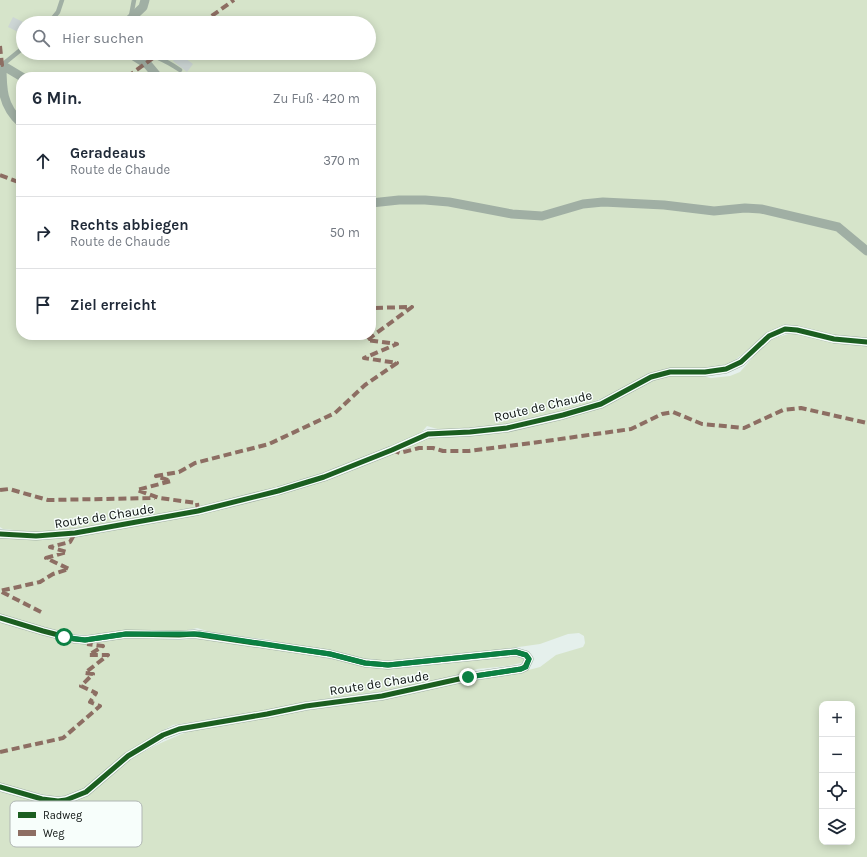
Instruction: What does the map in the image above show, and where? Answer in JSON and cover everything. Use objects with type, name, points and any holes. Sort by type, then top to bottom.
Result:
[{"type":"street","points":[[133,16],[143,6],[145,0]]},
{"type":"street","points":[[140,60],[153,72]]},
{"type":"street","points":[[2,65],[16,73]]},
{"type":"street","points":[[2,65],[2,94],[10,111],[16,118]]},
{"type":"street","points":[[376,202],[399,200],[425,200],[449,202],[512,214],[542,216],[583,204],[603,202],[664,205],[714,211],[745,208],[761,209],[838,227],[867,251]]},
{"type":"street","name":"Route de Chaude","points":[[0,534],[36,536],[75,533],[198,511],[278,491],[324,477],[428,434],[507,428],[563,415],[601,404],[642,380],[670,372],[705,372],[726,369],[741,362],[769,336],[785,329],[797,330],[834,339],[867,342]]},
{"type":"street","name":"Route de Chaude","points":[[0,618],[74,639],[85,640],[126,634],[199,634],[330,654],[365,663],[400,665],[516,652],[526,655],[529,659],[526,667],[521,669],[468,677],[382,696],[306,706],[179,729],[164,735],[128,756],[86,792],[66,800],[58,801],[42,799],[0,787]]},
{"type":"lane","points":[[55,16],[58,12],[62,0]]},
{"type":"lane","points":[[129,16],[134,0]]},
{"type":"lane","points":[[2,65],[16,54]]},
{"type":"lane","points":[[163,60],[180,70]]},
{"type":"green space","points":[[0,0],[867,0],[867,338],[842,337],[786,324],[775,329],[731,363],[710,368],[678,369],[577,408],[499,426],[441,430],[427,426],[420,434],[339,468],[293,484],[160,516],[45,533],[3,529],[0,527]]},
{"type":"green space","points":[[792,333],[867,344],[867,857],[0,857],[0,791],[36,801],[10,801],[10,847],[142,847],[142,801],[65,801],[106,774],[155,746],[190,731],[517,673],[540,667],[556,655],[583,647],[585,643],[584,636],[579,633],[568,634],[540,644],[417,661],[370,660],[282,644],[271,640],[214,633],[197,628],[183,631],[85,635],[69,634],[0,615],[0,537],[198,514],[425,439],[581,413],[642,383],[674,375],[697,375],[711,378],[730,376],[740,372],[768,340]]},
{"type":"green space","points":[[0,621],[53,636],[133,637],[179,640],[202,638],[318,655],[372,667],[415,667],[449,661],[516,654],[524,657],[524,661],[508,666],[477,669],[408,688],[303,702],[276,709],[173,725],[154,735],[86,788],[63,797],[54,797],[0,784]]},
{"type":"building","points":[[13,17],[16,18],[16,31],[8,27]]},
{"type":"building","points":[[187,60],[193,64],[187,72],[173,61]]},
{"type":"marked path","points":[[212,16],[234,0]]},
{"type":"marked path","points":[[0,46],[2,65],[0,65]]},
{"type":"marked path","points":[[134,72],[150,60]]},
{"type":"marked path","points":[[0,175],[16,181]]},
{"type":"marked path","points":[[376,308],[412,307],[376,333]]},
{"type":"marked path","points":[[198,511],[197,503],[159,498],[137,490],[171,481],[156,476],[179,472],[195,463],[269,444],[335,413],[365,385],[397,363],[364,358],[397,344],[367,340]]},
{"type":"marked path","points":[[392,450],[400,453],[419,448],[433,448],[443,451],[469,451],[539,442],[631,429],[662,414],[673,412],[702,424],[744,428],[783,410],[801,408],[867,423]]},
{"type":"marked path","points":[[0,490],[9,489],[48,500],[155,498]]},
{"type":"marked path","points":[[41,612],[0,591],[40,582],[53,574],[69,569],[46,558],[67,552],[50,547],[70,542],[75,533]]},
{"type":"marked path","points":[[0,752],[63,738],[100,706],[90,702],[96,693],[81,686],[93,674],[85,673],[108,655],[89,655],[103,646],[87,644]]},
{"type":"cycle path","points":[[0,534],[36,536],[75,533],[198,511],[278,491],[324,477],[428,434],[507,428],[563,415],[601,404],[651,377],[670,372],[705,372],[726,369],[741,362],[769,336],[785,329],[797,330],[834,339],[867,342]]},
{"type":"cycle path","points":[[0,618],[74,639],[85,640],[126,634],[194,634],[330,654],[365,663],[388,665],[516,652],[526,655],[529,659],[525,667],[521,669],[468,677],[382,696],[306,706],[179,729],[163,735],[128,756],[86,792],[66,800],[58,801],[42,799],[0,787]]},
{"type":"route","points":[[64,637],[85,640],[126,634],[199,634],[230,640],[274,645],[304,652],[330,654],[365,663],[388,665],[400,665],[516,652],[526,655],[529,659],[526,667],[521,669],[468,677]]}]
